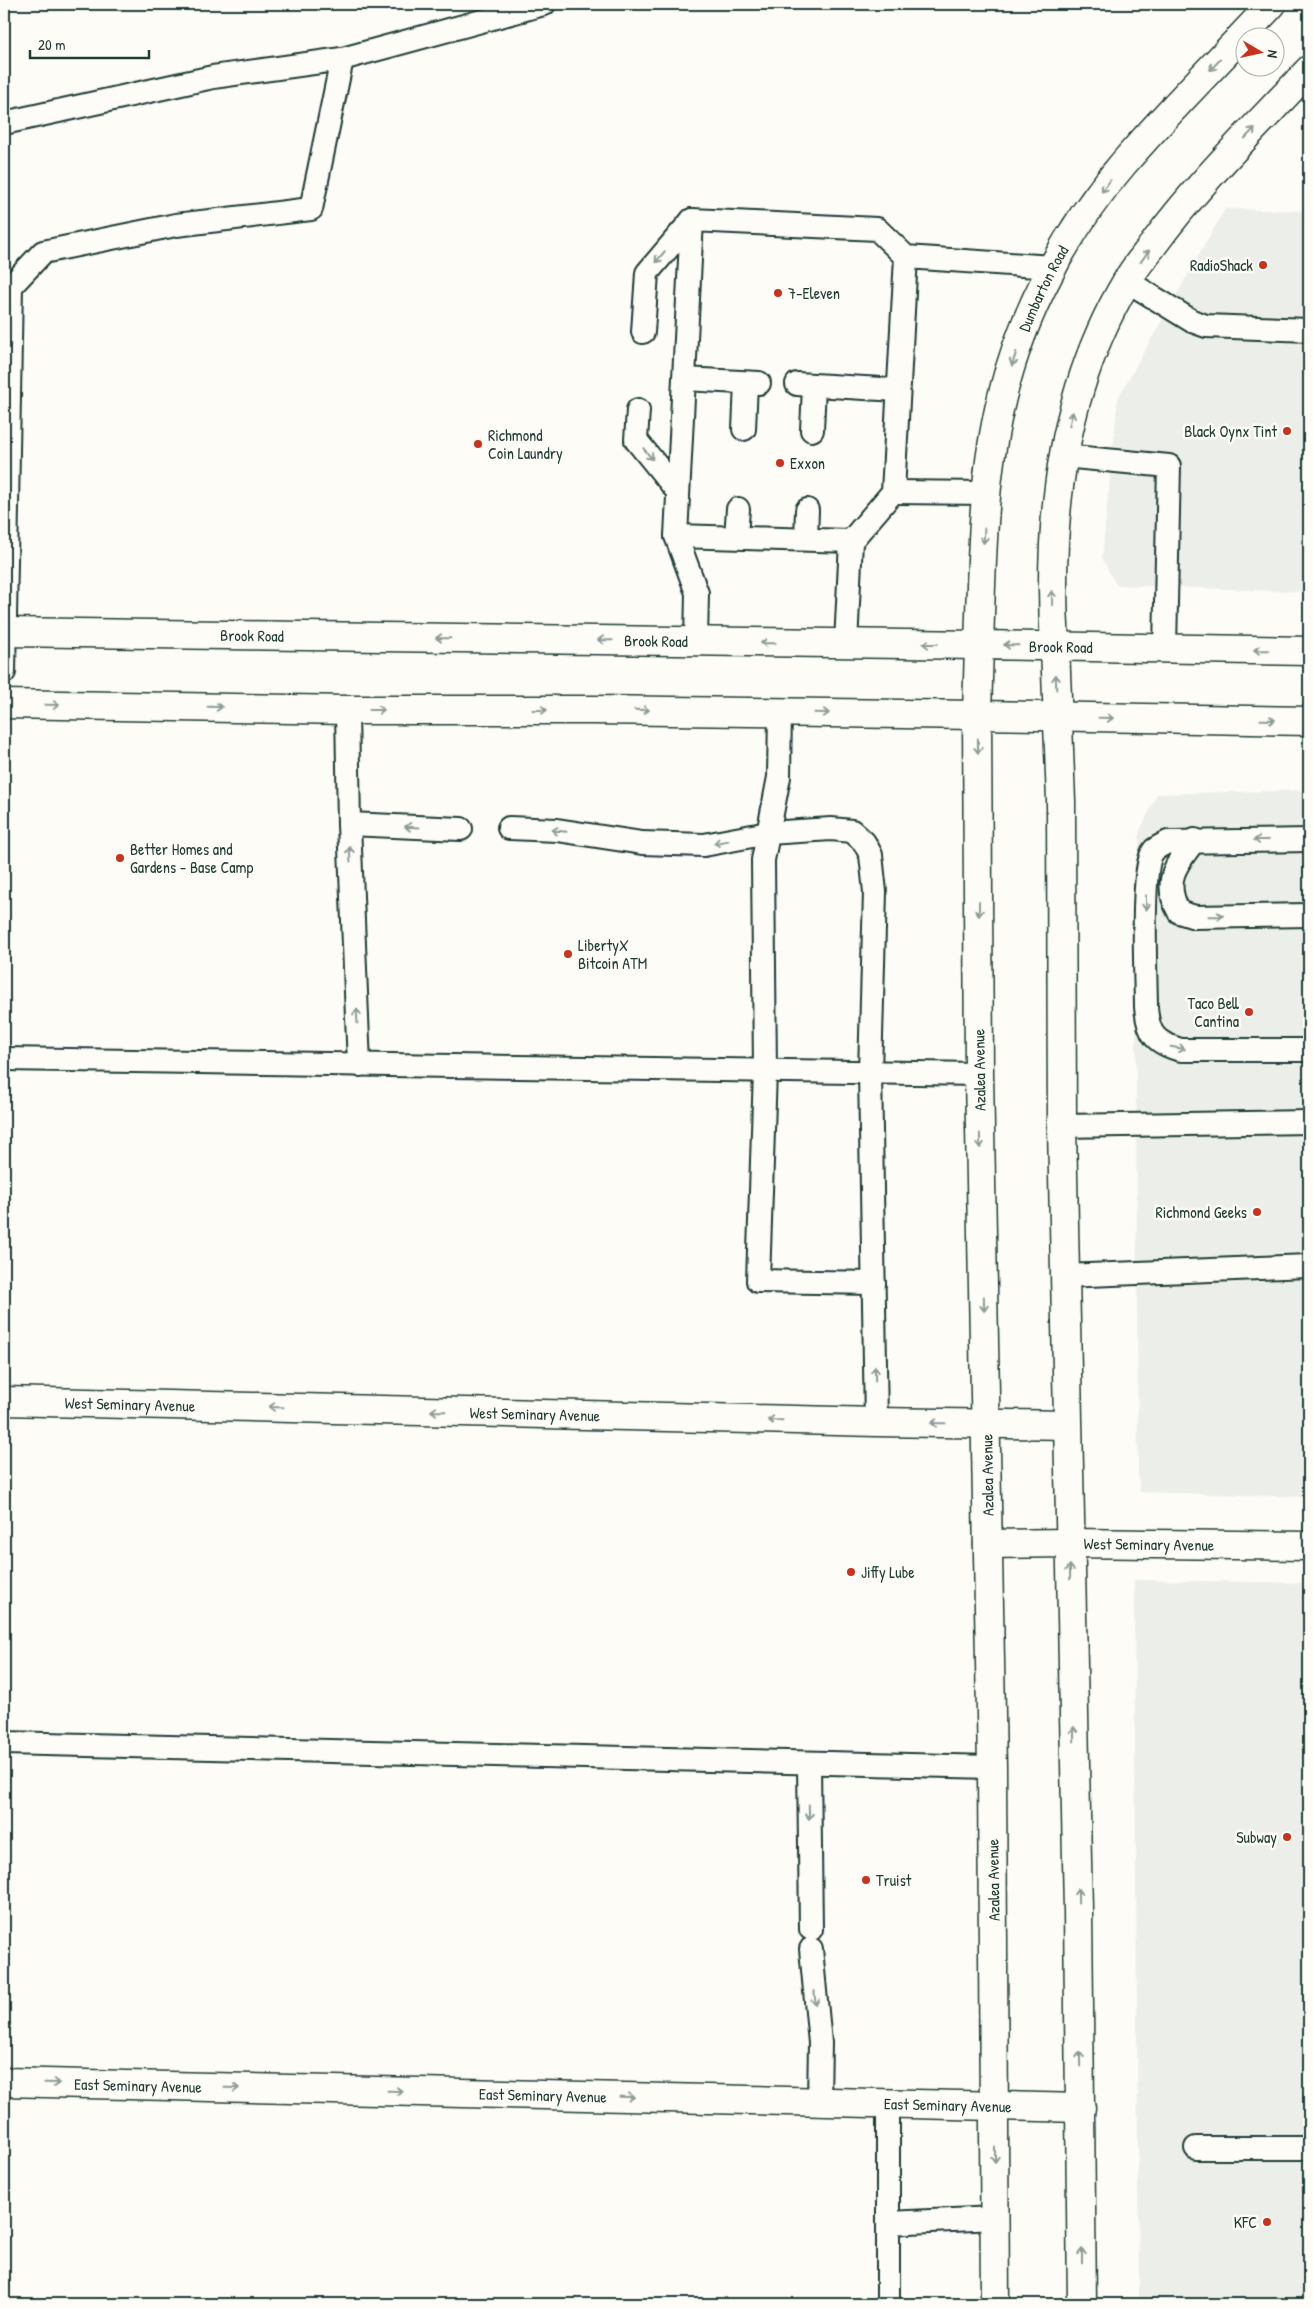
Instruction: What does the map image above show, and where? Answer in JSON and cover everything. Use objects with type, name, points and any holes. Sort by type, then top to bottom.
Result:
[{"type":"main road","name":"Dumbarton Road","points":[[979,645],[985,518],[993,439],[1002,396],[1025,326],[1052,267],[1122,164],[1272,4]]},
{"type":"main road","points":[[1082,2304],[1081,2108],[1064,1276],[1061,801],[1052,596],[1055,520],[1063,456],[1082,376],[1099,334],[1127,280],[1170,221],[1309,70]]},
{"type":"main road","name":"Brook Road","points":[[5,632],[1309,651]]},
{"type":"main road","name":"Azalea Avenue","points":[[979,645],[977,715],[979,1074],[992,1767],[995,2304]]},
{"type":"main road","points":[[4,704],[347,710],[593,710],[977,715],[1309,721]]},
{"type":"main road","name":"West Seminary Avenue","points":[[4,1401],[1067,1425]]},
{"type":"main road","name":"West Seminary Avenue","points":[[988,1544],[1069,1543],[1309,1546]]},
{"type":"main road","name":"East Seminary Avenue","points":[[4,2082],[819,2100],[1081,2108]]},
{"type":"lane","points":[[4,123],[213,77],[342,59],[544,4]]},
{"type":"lane","points":[[4,672],[11,286],[43,252],[176,225],[311,209],[342,59]]},
{"type":"lane","points":[[692,220],[877,229],[906,257],[1052,267]]},
{"type":"lane","points":[[643,332],[647,273],[692,220]]},
{"type":"lane","points":[[692,220],[676,536],[697,593],[696,642]]},
{"type":"lane","points":[[846,644],[851,541],[893,492],[906,257]]},
{"type":"lane","points":[[1127,280],[1192,321],[1206,326],[1309,330]]},
{"type":"lane","points":[[684,379],[752,383],[744,429]]},
{"type":"lane","points":[[812,430],[805,385],[898,390]]},
{"type":"lane","points":[[638,410],[636,440],[678,492]]},
{"type":"lane","points":[[1063,456],[1169,466],[1165,648]]},
{"type":"lane","points":[[893,492],[988,493]]},
{"type":"lane","points":[[736,537],[738,509]]},
{"type":"lane","points":[[806,539],[808,510]]},
{"type":"lane","points":[[676,536],[851,541]]},
{"type":"lane","points":[[347,710],[348,824],[359,1065]]},
{"type":"lane","points":[[780,713],[779,777],[763,860],[765,1070],[758,1281],[874,1283]]},
{"type":"lane","points":[[348,824],[461,829]]},
{"type":"lane","points":[[509,828],[557,830],[642,843],[704,845],[768,832],[831,829],[852,832],[864,842],[871,855],[875,892],[870,1072],[876,1422]]},
{"type":"lane","points":[[1309,840],[1195,840],[1168,842],[1154,850],[1149,864],[1146,891],[1146,1007],[1148,1023],[1154,1036],[1165,1046],[1182,1050],[1309,1050]]},
{"type":"lane","points":[[1195,840],[1177,863],[1171,879],[1172,900],[1179,912],[1195,916],[1309,915]]},
{"type":"lane","points":[[4,1059],[979,1074]]},
{"type":"lane","points":[[1062,1126],[1309,1122]]},
{"type":"lane","points":[[1064,1276],[1309,1266]]},
{"type":"lane","points":[[4,1743],[992,1767]]},
{"type":"lane","points":[[809,1763],[811,1939],[820,2044],[819,2100]]},
{"type":"lane","points":[[888,2103],[888,2304]]},
{"type":"lane","points":[[1196,2148],[1309,2148]]},
{"type":"lane","points":[[888,2223],[995,2218]]},
{"type":"shaded area","points":[[1225,209],[1309,211],[1309,592],[1116,585],[1102,558],[1118,398]]},
{"type":"shaded area","points":[[1309,790],[1309,1497],[1140,1492],[1138,1476],[1136,1059],[1139,833],[1157,794]]},
{"type":"shaded area","points":[[1134,1580],[1309,1583],[1309,2304],[1139,2304]]},
{"type":"place","name":"RadioShack","points":[[1263,265]]},
{"type":"place","name":"7-Eleven","points":[[778,293]]},
{"type":"place","name":"Black Oynx Tint","points":[[1287,431]]},
{"type":"place","name":"Richmond Coin Laundry","points":[[478,444]]},
{"type":"place","name":"Exxon","points":[[780,463]]},
{"type":"place","name":"Better Homes and Gardens - Base Camp","points":[[120,858]]},
{"type":"place","name":"LibertyX Bitcoin ATM","points":[[568,954]]},
{"type":"place","name":"Taco Bell Cantina","points":[[1249,1012]]},
{"type":"place","name":"Richmond Geeks","points":[[1257,1212]]},
{"type":"place","name":"Jiffy Lube","points":[[851,1572]]},
{"type":"place","name":"Subway","points":[[1287,1837]]},
{"type":"place","name":"Truist","points":[[866,1880]]},
{"type":"place","name":"KFC","points":[[1267,2222]]}]
